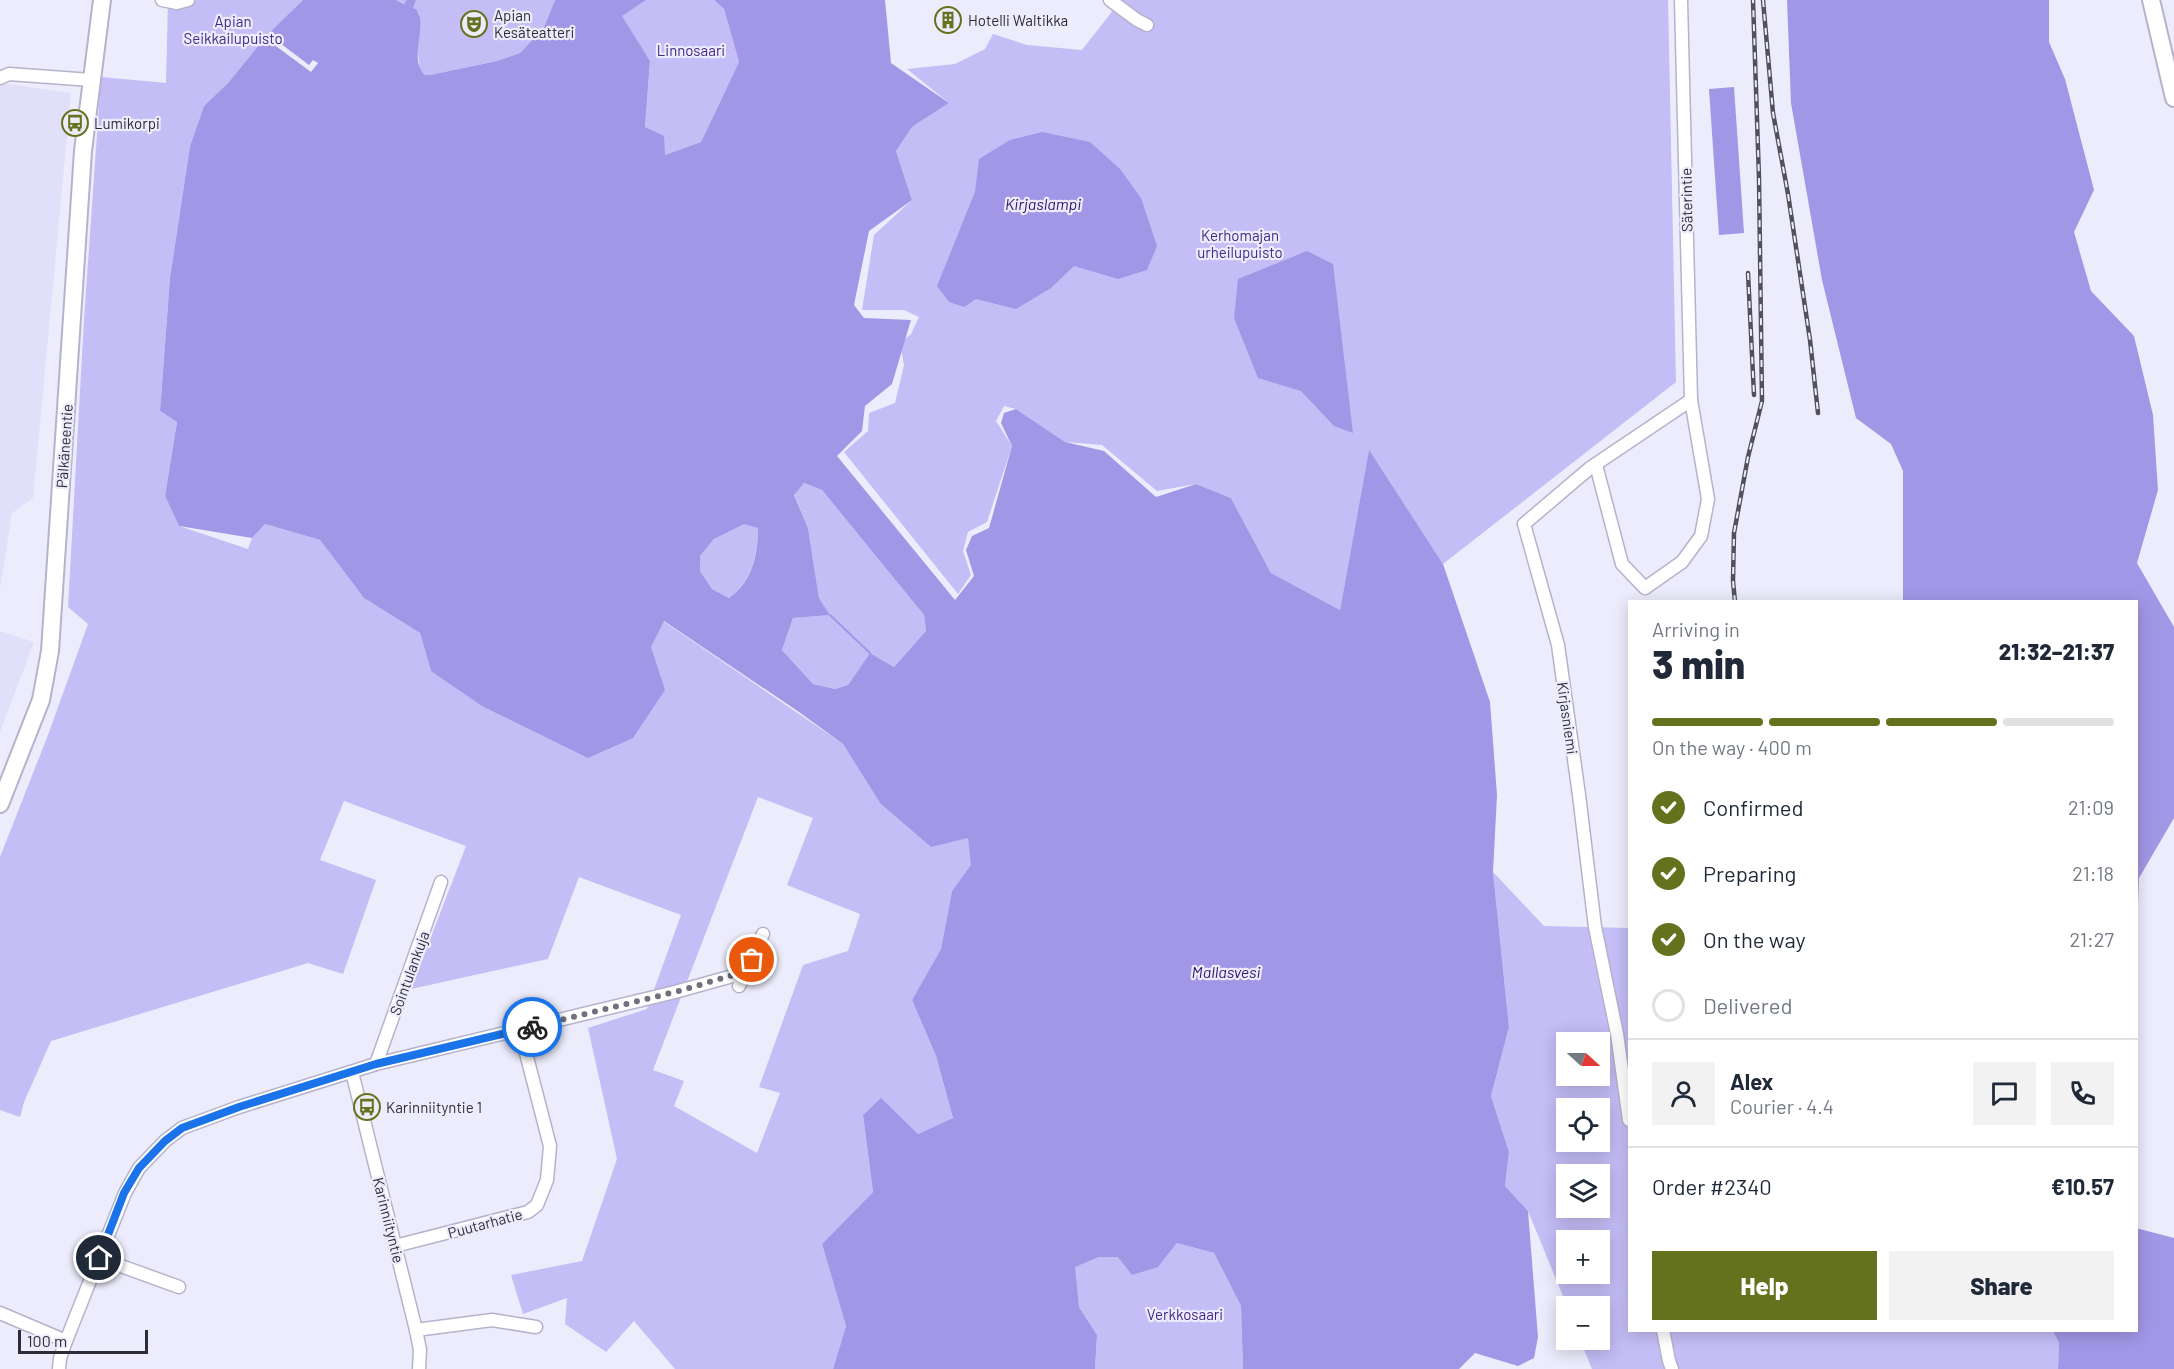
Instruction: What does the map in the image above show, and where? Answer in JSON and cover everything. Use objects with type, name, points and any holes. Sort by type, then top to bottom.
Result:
[{"type":"main road","name":"Pälkäneentie","points":[[0,804],[41,700],[50,651],[83,151],[102,0]]},
{"type":"main road","points":[[2151,0],[2174,98]]},
{"type":"street","points":[[162,0],[177,3],[188,0]]},
{"type":"street","points":[[1110,0],[1147,25]]},
{"type":"street","name":"Säterintie","points":[[1596,465],[1622,564],[1645,588],[1682,562],[1701,536],[1707,498],[1691,400],[1681,0]]},
{"type":"street","points":[[0,78],[9,74],[91,80]]},
{"type":"street","name":"Kirjasniemi","points":[[1628,1113],[1617,1034],[1595,927],[1580,795],[1558,645],[1524,524],[1596,465],[1691,400]]},
{"type":"street","name":"Sointulankuja","points":[[376,1064],[441,882]]},
{"type":"street","points":[[739,986],[763,934]]},
{"type":"street","points":[[59,1369],[66,1341],[124,1193],[139,1168],[165,1141],[182,1128],[239,1107],[376,1064],[675,992],[765,967]]},
{"type":"street","name":"Puutarhatie","points":[[395,1246],[528,1212],[537,1205],[548,1180],[550,1146],[520,1030]]},
{"type":"street","name":"Karinniityntie","points":[[352,1072],[416,1330],[420,1350],[419,1369]]},
{"type":"street","points":[[99,1258],[179,1287]]},
{"type":"street","points":[[0,1313],[66,1341]]},
{"type":"street","points":[[416,1330],[492,1320],[536,1327]]},
{"type":"street","points":[[1663,1332],[1672,1369]]},
{"type":"shaded area","points":[[0,83],[71,93],[33,498],[12,513],[0,589]]},
{"type":"shaded area","points":[[0,631],[34,642],[0,732]]},
{"type":"green space","name":"Apian Seikkailupuisto","points":[[303,0],[268,34],[228,83],[204,106],[190,146],[170,278],[160,411],[177,422],[165,496],[179,526],[248,549],[252,538],[265,524],[320,540],[364,598],[420,633],[431,671],[651,646],[663,621],[843,744],[880,803],[968,838],[972,865],[952,891],[941,949],[912,1000],[936,1056],[953,1118],[918,1134],[881,1099],[863,1115],[873,1192],[822,1244],[846,1326],[833,1369],[675,1369],[634,1321],[606,1352],[565,1324],[567,1298],[523,1314],[511,1275],[582,1261],[617,1159],[588,1028],[647,1009],[681,915],[579,877],[548,959],[411,989],[466,846],[344,801],[320,860],[376,880],[343,974],[308,963],[51,1041],[24,1102],[20,1117],[0,1110],[0,857],[88,624],[68,607],[84,320],[101,77],[166,83],[168,2]],"holes":[[[758,797],[813,818],[787,885],[860,914],[848,951],[803,965],[759,1087],[780,1093],[757,1153],[674,1106],[684,1081],[653,1070]]]},
{"type":"green space","points":[[396,0],[555,0],[545,28],[520,53],[497,61],[425,75],[420,70],[417,46],[420,23],[405,4]]},
{"type":"green space","name":"Linnosaari","points":[[646,0],[714,0],[724,9],[739,62],[701,142],[665,155],[645,128],[650,61],[621,16]]},
{"type":"green space","name":"Kerhomajan urheilupuisto","points":[[1121,0],[1668,0],[1676,382],[1443,564],[1369,451],[1340,610],[1271,573],[1231,498],[1196,484],[1157,491],[1102,445],[1065,442],[1016,409],[1004,406],[996,421],[1012,446],[987,522],[968,532],[963,551],[971,575],[958,594],[844,452],[868,431],[869,413],[895,403],[904,365],[900,343],[911,334],[919,317],[904,310],[862,310],[874,235],[912,200],[896,151],[912,127],[949,103],[907,69],[955,64],[985,49],[993,34],[1027,45],[1082,50]]},
{"type":"green space","points":[[804,483],[822,490],[924,615],[926,631],[894,667],[870,653],[848,685],[835,689],[813,684],[782,650],[793,618],[830,615],[819,598],[808,528],[794,494]]},
{"type":"green space","points":[[744,523],[758,528],[755,558],[743,584],[729,598],[712,589],[700,571],[700,556],[714,539]]},
{"type":"green space","points":[[1493,872],[1544,926],[1628,928],[1628,1332],[2054,1332],[2059,1343],[2058,1369],[1592,1369],[1584,1350],[1610,1350],[1610,1296],[1563,1296],[1558,1284],[1610,1284],[1610,1230],[1556,1230],[1556,1279],[1528,1211],[1505,1186],[1509,1152],[1491,1096],[1509,1027]]},
{"type":"green space","name":"Verkkosaari","points":[[1177,1243],[1214,1253],[1241,1306],[1243,1369],[1095,1369],[1097,1335],[1079,1307],[1074,1267],[1099,1257],[1119,1257],[1158,1267]]},
{"type":"water","name":"Mallasvesi","points":[[303,0],[396,0],[404,4],[407,0],[416,0],[413,8],[417,10],[420,18],[418,62],[425,75],[430,75],[497,61],[520,53],[544,28],[555,0],[646,0],[622,16],[650,61],[645,127],[664,136],[665,155],[701,142],[739,62],[724,9],[714,0],[885,0],[891,63],[949,103],[912,127],[896,151],[912,200],[869,231],[854,305],[864,318],[911,320],[892,384],[865,406],[862,431],[837,456],[955,600],[974,576],[966,550],[972,536],[989,528],[1012,446],[1001,423],[1004,413],[1016,409],[1065,442],[1104,451],[1156,497],[1196,484],[1231,498],[1271,573],[1340,610],[1369,450],[1443,564],[1490,702],[1497,795],[1493,872],[1509,1027],[1491,1096],[1509,1152],[1505,1186],[1528,1211],[1538,1337],[1534,1358],[1518,1366],[1475,1353],[1459,1369],[1243,1369],[1241,1306],[1214,1253],[1177,1243],[1158,1267],[1132,1275],[1118,1257],[1099,1257],[1075,1267],[1079,1307],[1097,1335],[1095,1369],[833,1369],[846,1326],[822,1244],[873,1192],[863,1115],[881,1098],[918,1134],[953,1118],[936,1056],[912,1000],[941,949],[952,891],[971,865],[968,838],[931,847],[880,803],[843,744],[664,621],[651,647],[665,690],[633,738],[588,758],[482,706],[431,671],[420,633],[364,598],[320,540],[265,524],[252,538],[179,526],[165,496],[177,422],[160,411],[170,278],[190,146],[204,106],[228,83],[268,34]],"holes":[[[804,483],[822,490],[924,615],[926,631],[894,667],[870,653],[848,685],[835,689],[813,684],[782,650],[793,618],[830,615],[819,598],[808,528],[794,495]],[[744,524],[758,528],[755,558],[743,584],[729,598],[712,589],[700,571],[700,556],[714,539]]]},
{"type":"water","points":[[1787,0],[2049,0],[2049,42],[2065,79],[2094,190],[2074,232],[2091,291],[2134,336],[2153,415],[2158,490],[2137,563],[2174,627],[2174,818],[2139,878],[2138,904],[2138,600],[1903,600],[1903,471],[1891,444],[1856,418],[1822,280],[1791,103]]},
{"type":"water","points":[[1734,87],[1744,233],[1719,235],[1709,89]]},
{"type":"water","name":"Kirjaslampi","points":[[1042,132],[1090,142],[1120,169],[1141,198],[1157,246],[1147,270],[1118,279],[1074,266],[1051,288],[1016,309],[976,299],[964,307],[949,302],[937,286],[975,192],[979,159],[1010,140]]},
{"type":"water","points":[[1307,251],[1333,264],[1353,433],[1334,426],[1301,391],[1258,378],[1234,318],[1238,279]]},
{"type":"water","points":[[2138,1229],[2174,1238],[2174,1369],[2058,1369],[2059,1343],[2054,1332],[2138,1332]]},
{"type":"pier","points":[[268,34],[309,65],[313,60],[318,63],[311,72],[265,38]]},
{"type":"waterway","points":[[830,615],[870,653]]},
{"type":"railway","points":[[1735,600],[1734,533],[1748,457],[1762,401],[1759,178],[1753,0]]},
{"type":"railway","points":[[1763,0],[1773,113],[1810,340],[1818,413]]},
{"type":"railway","points":[[1748,273],[1754,395]]},
{"type":"way so far","points":[[532,1027],[675,992],[744,972],[752,960]]},
{"type":"place","name":"Hotelli Waltikka","points":[[948,20]]},
{"type":"place","name":"Apian Kesäteatteri","points":[[474,24]]},
{"type":"place","name":"Lumikorpi","points":[[75,123]]},
{"type":"place","name":"Karinniityntie 1","points":[[367,1107]]},
{"type":"route","points":[[99,1258],[124,1193],[139,1168],[165,1141],[182,1128],[239,1107],[376,1064],[532,1027]]}]
